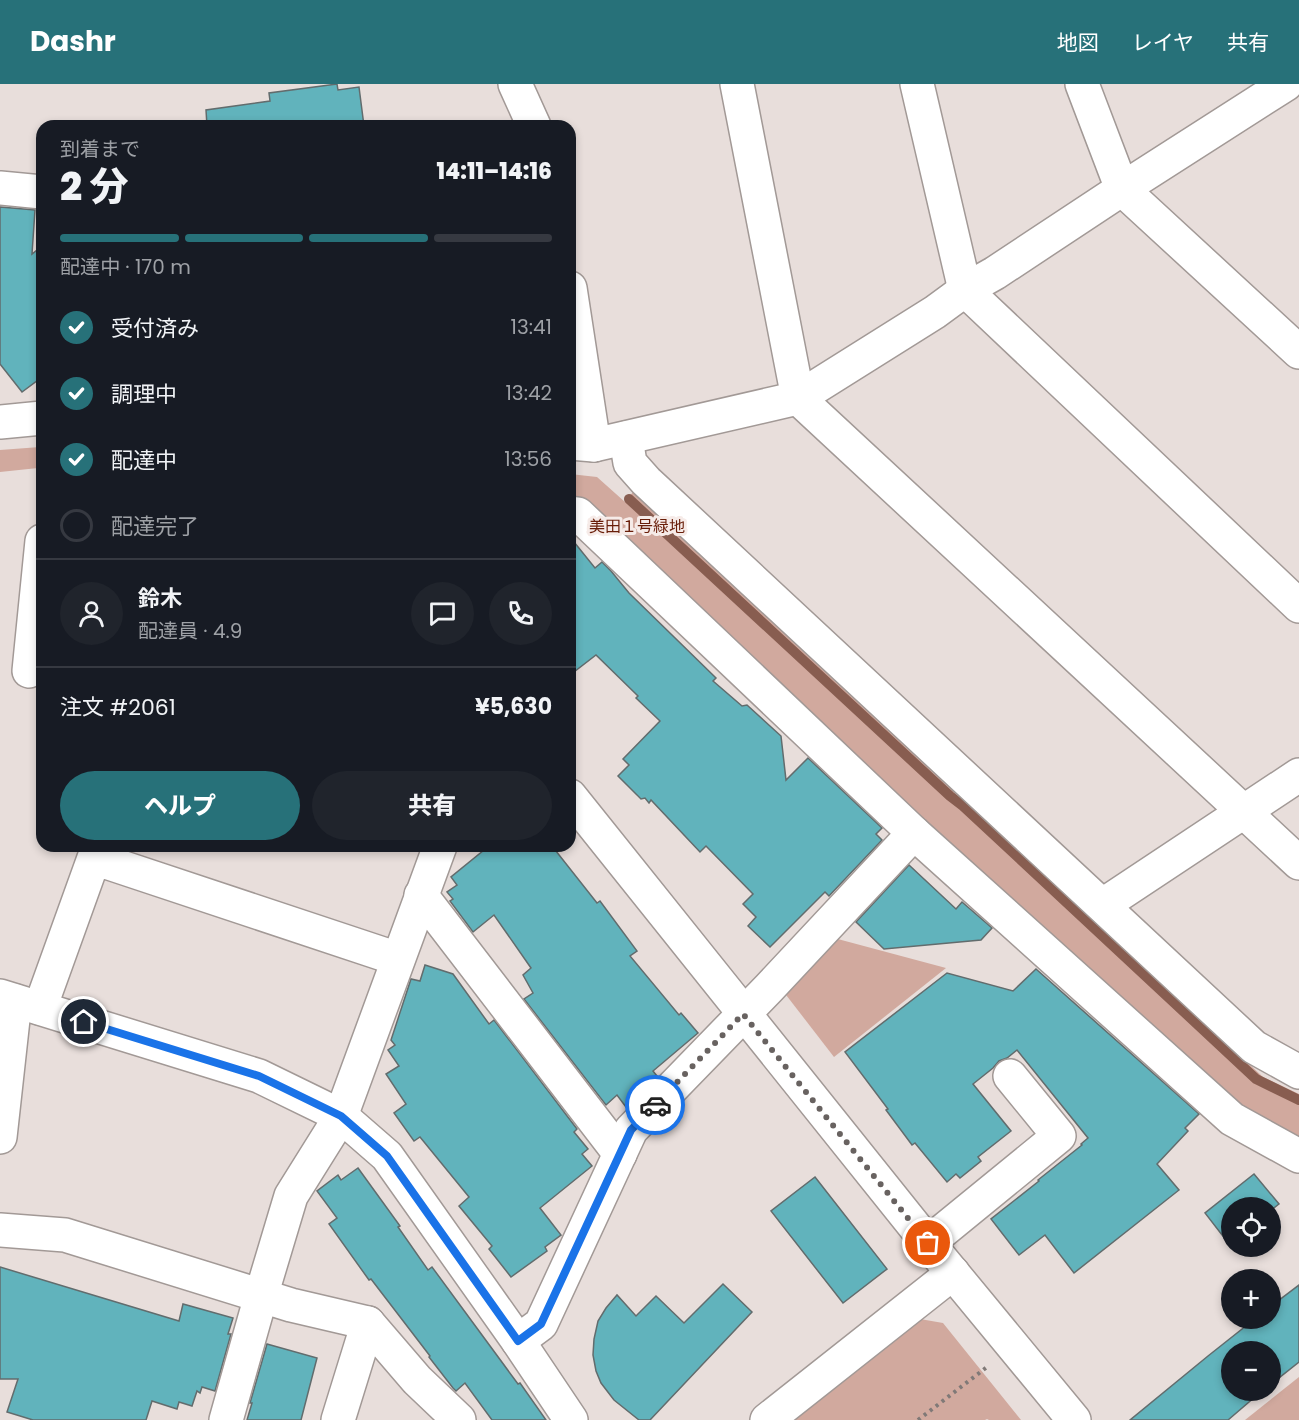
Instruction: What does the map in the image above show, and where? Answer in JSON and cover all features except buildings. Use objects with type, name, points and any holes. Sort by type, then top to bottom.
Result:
[{"type":"street","points":[[515,84],[531,120]]},
{"type":"street","points":[[737,84],[798,398],[1299,863]]},
{"type":"street","points":[[917,84],[965,290],[1299,606]]},
{"type":"street","points":[[1082,84],[1122,189],[1299,352]]},
{"type":"street","points":[[576,366],[582,444],[626,438],[798,398],[935,312],[965,290],[995,273],[1286,84]]},
{"type":"street","points":[[0,188],[36,191]]},
{"type":"street","points":[[626,438],[630,463],[646,481],[1254,1047],[1299,1072]]},
{"type":"street","points":[[576,514],[914,833],[1232,1119],[1299,1156]]},
{"type":"street","points":[[24,672],[36,585]]},
{"type":"street","points":[[1103,905],[1299,775]]},
{"type":"street","points":[[576,804],[928,1243],[1074,1420]]},
{"type":"street","points":[[518,1341],[541,1324],[631,1130],[914,833]]},
{"type":"street","points":[[226,1420],[291,1196],[341,1116],[438,852]]},
{"type":"street","points":[[0,1137],[18,1002],[94,858],[398,959]]},
{"type":"street","points":[[421,896],[620,1154]]},
{"type":"street","points":[[18,1002],[259,1076],[341,1116],[387,1156],[571,1420]]},
{"type":"street","points":[[928,1243],[1059,1136],[1010,1076]]},
{"type":"street","points":[[0,1230],[65,1235],[291,1305],[368,1323],[417,1380],[459,1420]]},
{"type":"street","points":[[767,1420],[953,1273]]},
{"type":"street","points":[[338,1420],[368,1323]]},
{"type":"path","points":[[918,1420],[990,1365]]},
{"type":"green space","points":[[36,447],[36,468],[0,472],[0,450]]},
{"type":"green space","name":"美田１号緑地","points":[[576,475],[597,477],[625,502],[633,492],[1263,1077],[1299,1094],[1299,1145],[1238,1112],[576,507]]},
{"type":"green space","points":[[834,938],[946,968],[834,1057],[783,991]]},
{"type":"green space","points":[[920,1319],[943,1323],[1021,1420],[794,1420]]},
{"type":"green space","points":[[1299,1377],[1299,1420],[1245,1420],[1269,1401],[1281,1401],[1281,1391]]},
{"type":"waterway","points":[[629,499],[1256,1079],[1299,1100]]},
{"type":"way so far","points":[[655,1105],[743,1014],[928,1243]]},
{"type":"route","points":[[84,1022],[259,1076],[341,1116],[387,1156],[518,1341],[541,1324],[631,1130],[655,1105]]}]
